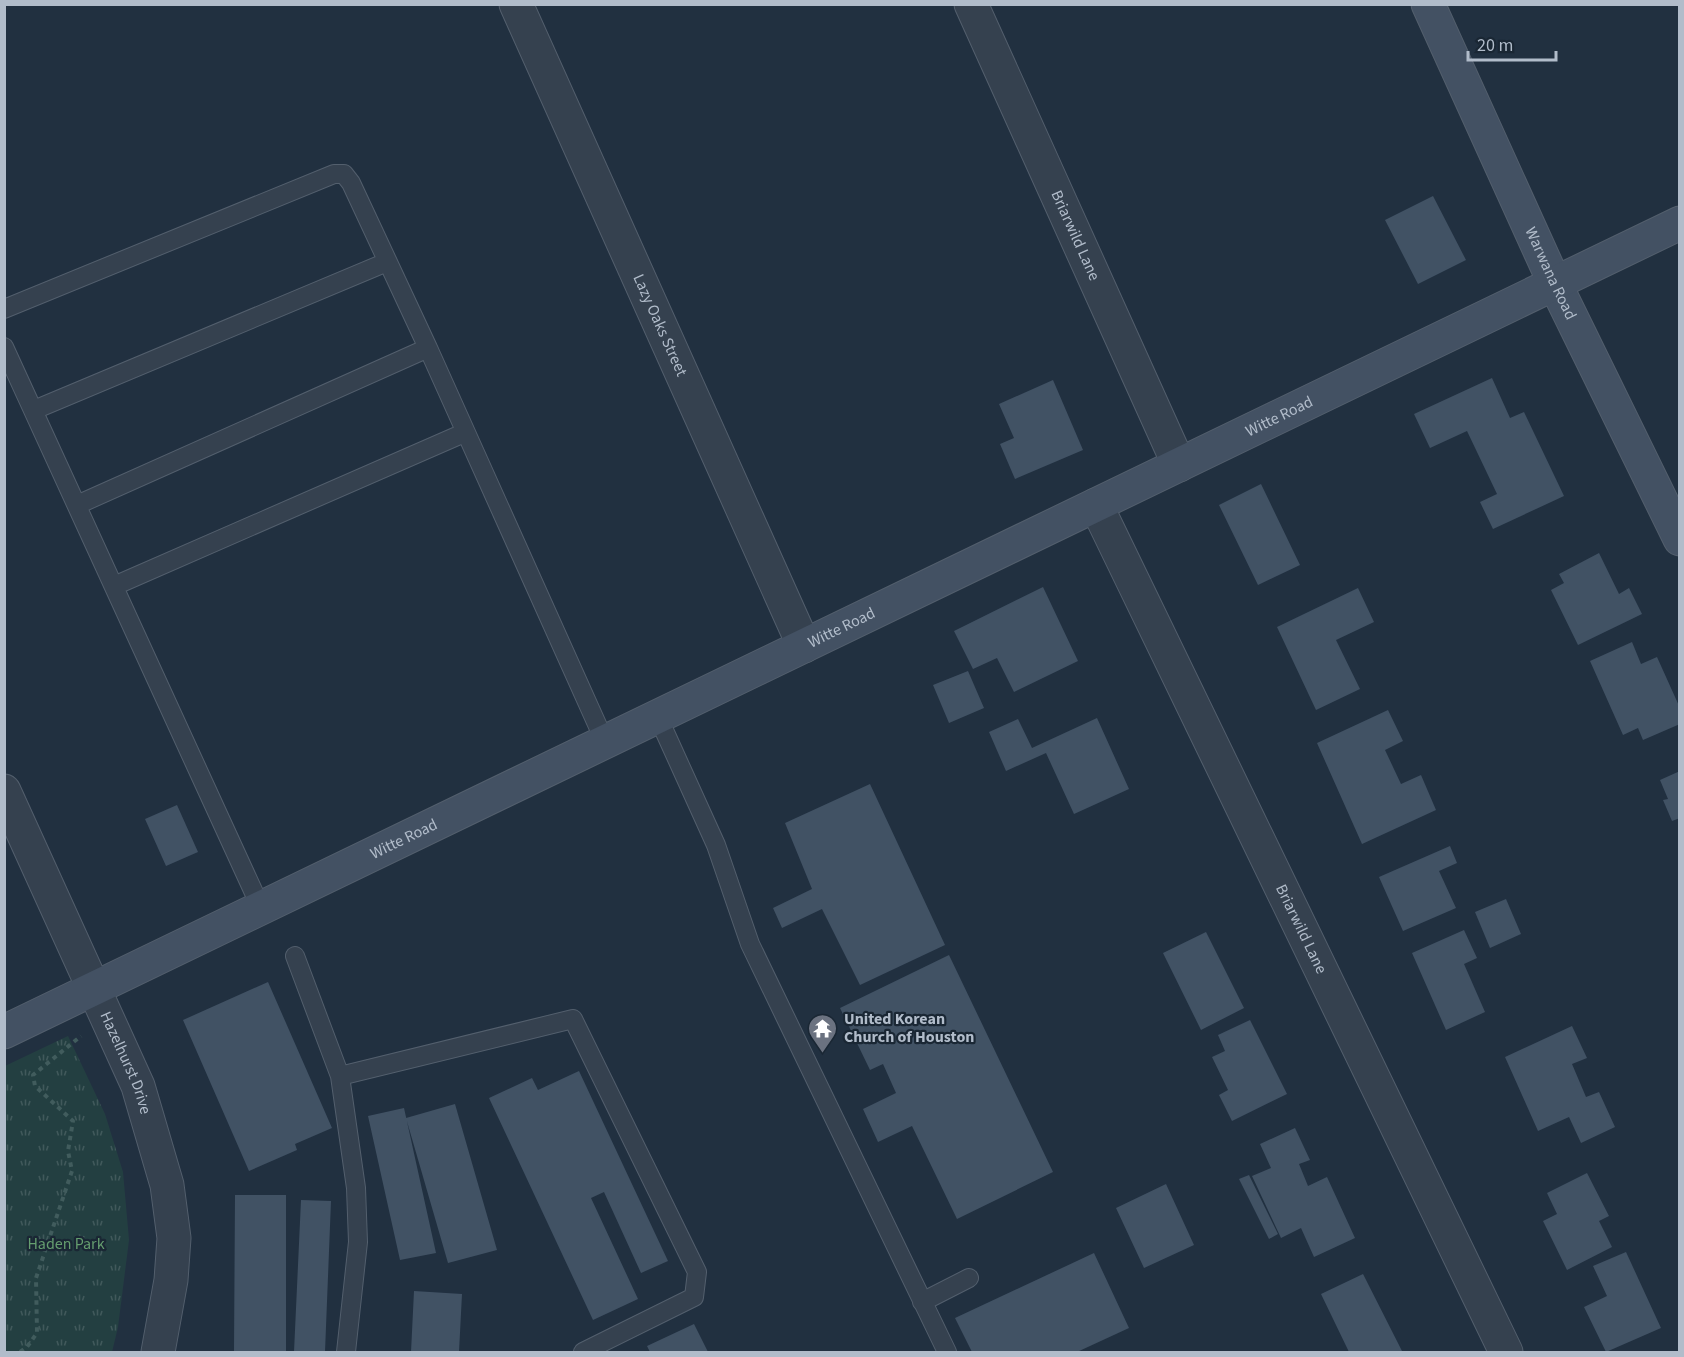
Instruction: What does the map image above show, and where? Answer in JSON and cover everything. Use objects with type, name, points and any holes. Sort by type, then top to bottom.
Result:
[{"type":"street","name":"Lazy Oaks Street","points":[[516,4],[804,646]]},
{"type":"street","name":"Briarwild Lane","points":[[971,4],[1179,465]]},
{"type":"street","name":"Warwana Road","points":[[1428,4],[1555,284],[1680,539]]},
{"type":"street","name":"Witte Road","points":[[4,1032],[1680,223]]},
{"type":"street","name":"Briarwild Lane","points":[[1096,505],[1506,1353]]},
{"type":"street","name":"Hazelhurst Drive","points":[[4,791],[138,1086],[167,1185],[174,1238],[171,1280],[158,1353]]},
{"type":"lane","points":[[4,309],[334,174],[344,174],[351,183],[428,348],[464,433],[605,742]]},
{"type":"lane","points":[[34,410],[387,262]]},
{"type":"lane","points":[[4,346],[261,908]]},
{"type":"lane","points":[[77,505],[428,348]]},
{"type":"lane","points":[[114,586],[464,433]]},
{"type":"lane","points":[[658,717],[716,845],[750,944],[947,1353]]},
{"type":"lane","points":[[295,956],[340,1076],[356,1188],[358,1242],[346,1353]]},
{"type":"lane","points":[[340,1076],[573,1018],[697,1272],[694,1297],[583,1353]]},
{"type":"lane","points":[[922,1302],[969,1278]]},
{"type":"path","points":[[20,1353],[37,1333],[36,1278],[72,1171],[68,1150],[73,1120],[35,1086],[33,1075],[83,1034]]},
{"type":"green space","name":"Haden Park","points":[[68,1036],[105,1114],[123,1172],[129,1240],[118,1327],[112,1352],[5,1352],[5,1066]]},
{"type":"building","points":[[1433,196],[1466,260],[1418,284],[1385,220]]},
{"type":"building","points":[[1492,378],[1510,418],[1524,412],[1564,496],[1493,529],[1480,502],[1497,494],[1467,431],[1430,448],[1414,414]]},
{"type":"building","points":[[1053,380],[1083,450],[1015,479],[1000,444],[1014,438],[999,404]]},
{"type":"building","points":[[1261,484],[1300,565],[1258,585],[1219,505]]},
{"type":"building","points":[[1599,553],[1619,594],[1629,588],[1642,614],[1578,645],[1551,590],[1564,583],[1559,574]]},
{"type":"building","points":[[1043,587],[1078,661],[1014,692],[997,658],[973,669],[954,631]]},
{"type":"building","points":[[1358,588],[1374,622],[1336,640],[1360,689],[1316,710],[1277,627]]},
{"type":"building","points":[[1632,642],[1641,664],[1657,657],[1680,708],[1680,724],[1643,740],[1638,728],[1623,735],[1590,661]]},
{"type":"building","points":[[968,671],[984,708],[949,723],[933,685]]},
{"type":"building","points":[[1388,710],[1403,741],[1385,750],[1401,784],[1421,775],[1436,810],[1362,844],[1317,743]]},
{"type":"building","points":[[1097,718],[1129,789],[1074,814],[1046,753],[1006,771],[989,732],[1018,719],[1032,748]]},
{"type":"building","points":[[1680,771],[1680,818],[1672,821],[1663,800],[1668,799],[1660,780]]},
{"type":"building","points":[[870,784],[945,945],[860,985],[822,909],[782,928],[773,908],[812,889],[785,823]]},
{"type":"building","points":[[177,805],[198,852],[166,866],[145,819]]},
{"type":"building","points":[[1450,846],[1457,863],[1439,871],[1456,908],[1403,931],[1379,877]]},
{"type":"building","points":[[1506,899],[1521,934],[1490,948],[1475,912]]},
{"type":"building","points":[[1464,930],[1477,958],[1464,964],[1485,1012],[1446,1030],[1412,953]]},
{"type":"building","points":[[1206,932],[1244,1008],[1201,1030],[1163,953]]},
{"type":"building","points":[[949,955],[1053,1172],[957,1219],[912,1126],[878,1142],[863,1109],[896,1093],[883,1064],[870,1070],[840,1008]]},
{"type":"building","points":[[268,982],[332,1128],[295,1144],[297,1150],[249,1171],[183,1020]]},
{"type":"building","points":[[1250,1020],[1287,1094],[1232,1121],[1219,1095],[1228,1090],[1212,1057],[1225,1051],[1218,1035]]},
{"type":"building","points":[[1572,1026],[1587,1058],[1572,1064],[1586,1097],[1599,1092],[1615,1127],[1581,1143],[1569,1117],[1538,1131],[1505,1057]]},
{"type":"building","points":[[579,1071],[668,1261],[641,1273],[604,1192],[591,1198],[638,1299],[593,1320],[489,1098],[532,1078],[538,1090]]},
{"type":"building","points":[[455,1104],[497,1250],[448,1263],[406,1118]]},
{"type":"building","points":[[404,1108],[436,1253],[400,1260],[368,1116]]},
{"type":"building","points":[[1295,1128],[1310,1160],[1299,1164],[1308,1186],[1327,1177],[1355,1238],[1314,1257],[1301,1228],[1281,1238],[1252,1176],[1271,1168],[1260,1144]]},
{"type":"building","points":[[1587,1173],[1609,1216],[1599,1221],[1612,1247],[1567,1270],[1543,1221],[1557,1214],[1547,1193]]},
{"type":"building","points":[[1249,1175],[1278,1234],[1269,1239],[1239,1179]]},
{"type":"building","points":[[1166,1184],[1194,1245],[1144,1268],[1116,1208]]},
{"type":"building","points":[[235,1195],[286,1195],[286,1352],[234,1352]]},
{"type":"building","points":[[301,1200],[331,1201],[325,1352],[294,1352]]},
{"type":"building","points":[[1626,1252],[1661,1328],[1606,1352],[1584,1307],[1607,1296],[1593,1266]]},
{"type":"building","points":[[1094,1253],[1129,1328],[1077,1352],[972,1352],[955,1318]]},
{"type":"building","points":[[1363,1274],[1402,1351],[1349,1352],[1321,1294]]},
{"type":"building","points":[[414,1291],[462,1294],[459,1352],[411,1352]]},
{"type":"building","points":[[694,1324],[708,1352],[650,1352],[647,1346]]},
{"type":"place","name":"United Korean Church of Houston","points":[[823,1054]]}]
